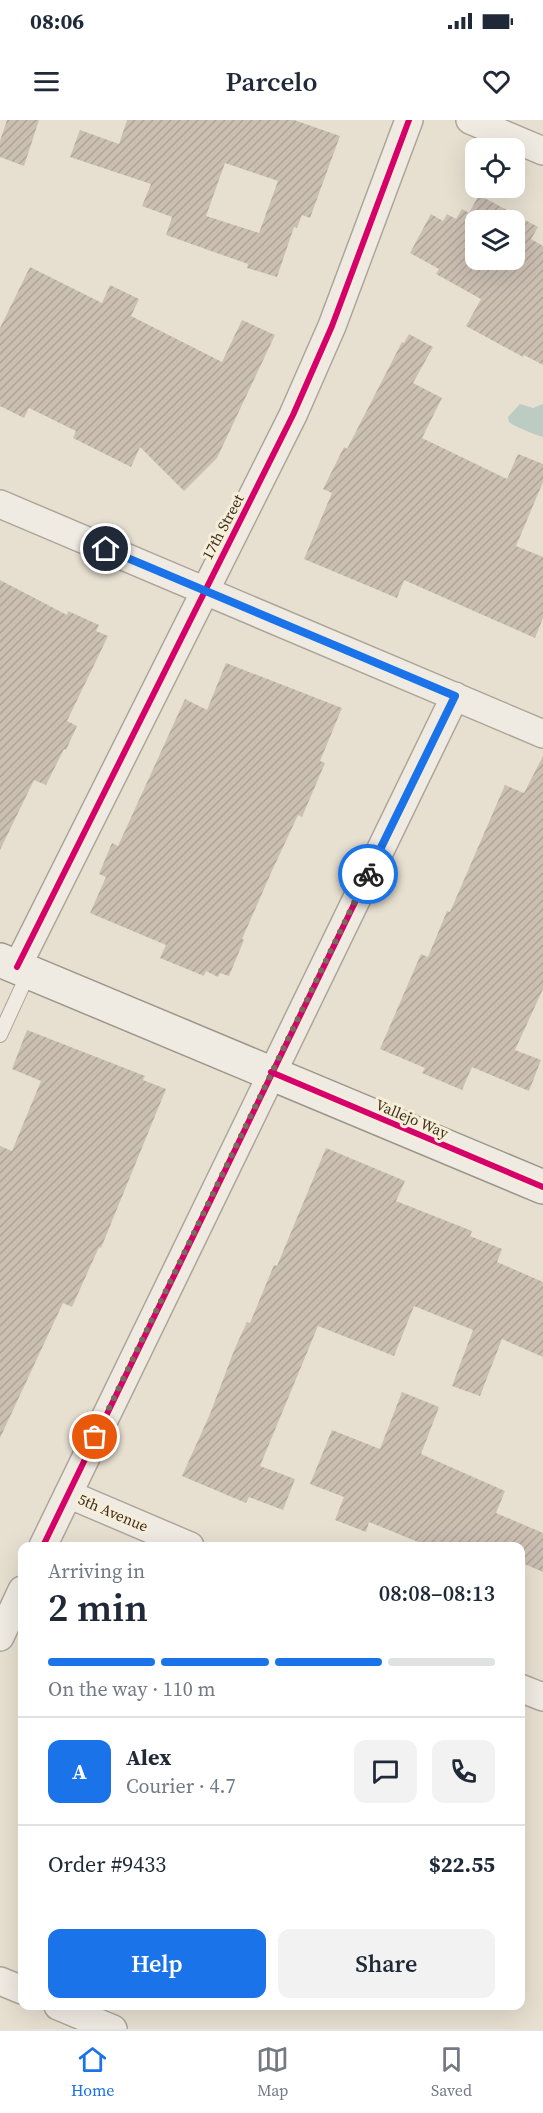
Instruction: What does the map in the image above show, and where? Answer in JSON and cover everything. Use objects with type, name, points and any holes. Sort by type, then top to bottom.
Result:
[{"type":"street","name":"17th Street","points":[[15,966],[293,414],[332,326],[409,120]]},
{"type":"street","points":[[470,120],[543,151]]},
{"type":"street","points":[[0,504],[543,734]]},
{"type":"street","points":[[45,1542],[455,696]]},
{"type":"street","name":"Vallejo Way","points":[[15,966],[543,1188]]},
{"type":"street","name":"5th Avenue","points":[[68,1494],[181,1542]]},
{"type":"street","points":[[0,1637],[18,1599]]},
{"type":"street","points":[[525,1690],[543,1697]]},
{"type":"street","points":[[0,1981],[18,1988]]},
{"type":"street","points":[[68,2010],[113,2029]]},
{"type":"lane","points":[[0,1035],[15,966]]},
{"type":"shaded area","points":[[520,404],[533,408],[543,404],[543,437],[509,422],[508,417]]},
{"type":"building","points":[[7,120],[39,120],[24,166],[0,157],[0,141]]},
{"type":"building","points":[[127,120],[294,120],[340,136],[310,218],[302,215],[297,228],[294,227],[277,277],[247,268],[248,264],[166,235],[172,217],[142,206],[151,184],[70,157],[80,130],[119,144]],"holes":[[[225,163],[278,181],[259,233],[206,216]]]},
{"type":"building","points":[[477,198],[485,198],[507,210],[471,210]]},
{"type":"building","points":[[462,209],[465,211],[465,270],[525,270],[525,220],[538,227],[531,239],[543,246],[543,365],[524,355],[523,357],[466,326],[481,299],[436,274],[439,269],[410,253],[431,214],[443,221],[447,214],[456,219]]},
{"type":"building","points":[[30,267],[102,303],[110,285],[139,299],[131,316],[222,362],[242,320],[275,335],[217,458],[184,491],[140,447],[131,467],[73,438],[76,431],[29,408],[24,418],[0,406],[0,328]]},
{"type":"building","points":[[409,334],[433,347],[413,383],[442,398],[422,438],[507,479],[518,454],[543,464],[543,482],[516,546],[543,557],[543,618],[535,638],[404,580],[397,598],[304,559],[332,493],[323,489],[344,447],[347,449],[402,342],[404,343]]},
{"type":"building","points":[[0,580],[67,615],[68,611],[99,625],[96,631],[108,636],[67,721],[77,726],[66,750],[64,749],[46,785],[34,780],[0,850]]},
{"type":"building","points":[[226,663],[342,708],[320,761],[325,763],[302,817],[298,815],[271,873],[242,939],[244,940],[229,976],[220,973],[218,977],[206,971],[204,976],[160,958],[166,945],[90,913],[106,877],[99,874],[112,843],[118,846],[185,699],[207,710]]},
{"type":"building","points":[[543,756],[543,989],[515,1050],[541,1060],[529,1091],[472,1067],[462,1090],[422,1073],[425,1068],[380,1049],[421,954],[428,957],[447,911],[450,912],[505,785],[524,793]]},
{"type":"building","points":[[27,1030],[145,1076],[143,1080],[166,1089],[101,1248],[99,1247],[72,1307],[63,1303],[0,1438],[0,1146],[12,1151],[41,1081],[12,1069]]},
{"type":"building","points":[[326,1148],[405,1181],[396,1201],[472,1231],[470,1236],[502,1249],[497,1262],[543,1282],[543,1357],[502,1339],[480,1396],[452,1386],[473,1330],[414,1306],[394,1356],[318,1326],[260,1466],[295,1479],[283,1510],[249,1497],[246,1503],[182,1476],[210,1414],[235,1348],[247,1322],[250,1323],[274,1265],[277,1266]]},
{"type":"building","points":[[402,1392],[439,1407],[421,1454],[505,1491],[496,1513],[543,1533],[543,1572],[525,1564],[525,1542],[418,1542],[369,1522],[366,1532],[335,1520],[344,1497],[310,1484],[332,1430],[380,1449]]},
{"type":"cycle path","points":[[17,967],[293,415],[332,326],[409,120]]},
{"type":"cycle path","points":[[45,1542],[455,696]]},
{"type":"cycle path","points":[[271,1072],[543,1187]]},
{"type":"way so far","points":[[95,1437],[368,874]]},
{"type":"route","points":[[106,549],[455,696],[368,874]]}]
